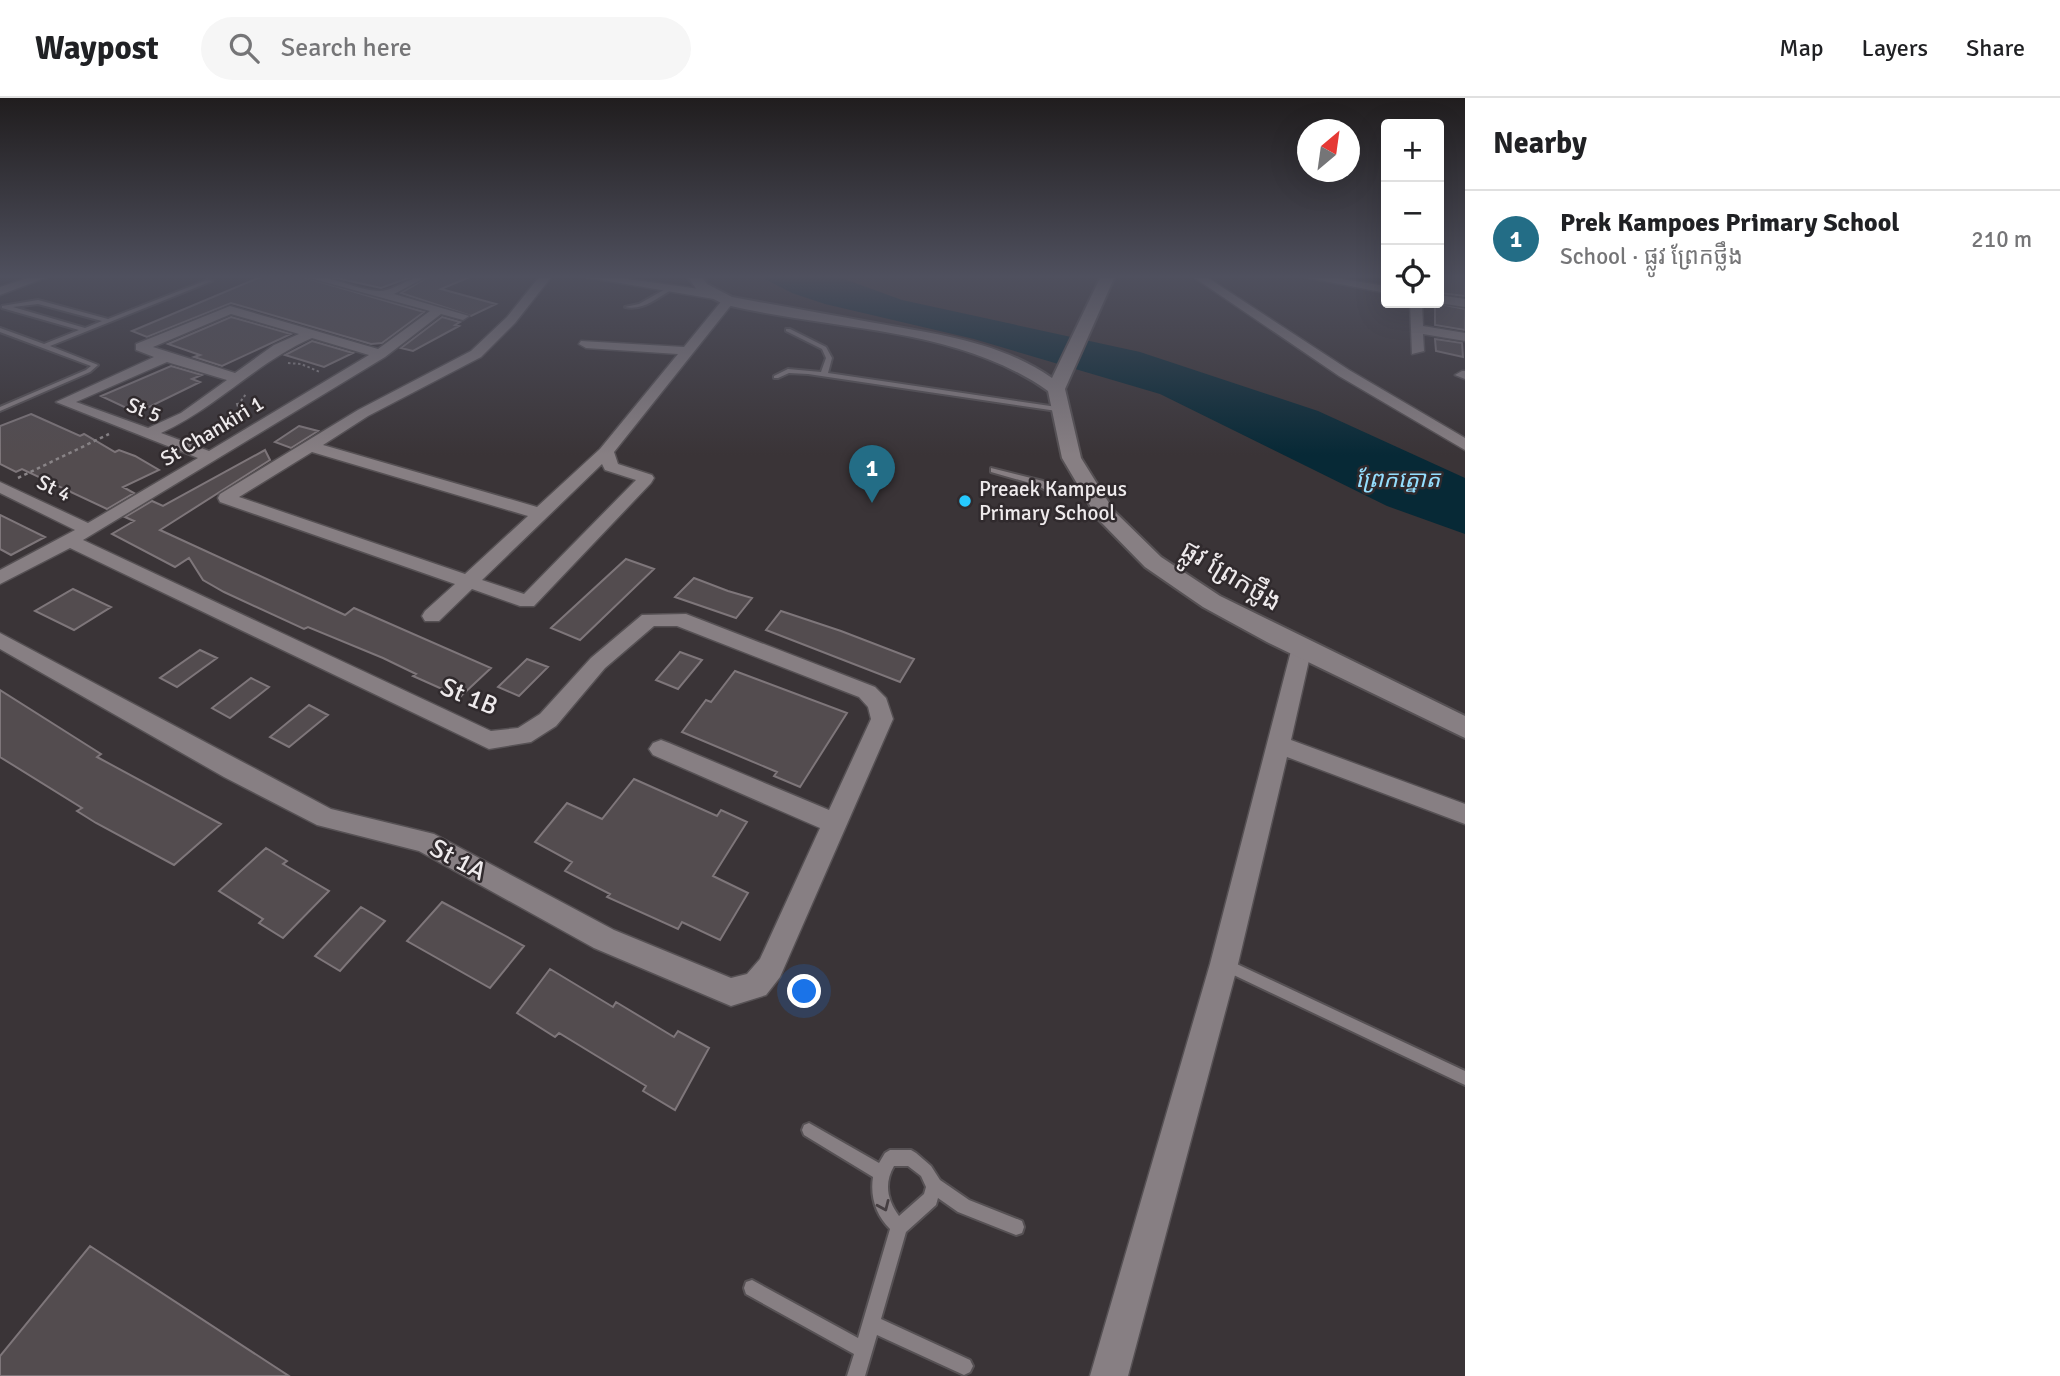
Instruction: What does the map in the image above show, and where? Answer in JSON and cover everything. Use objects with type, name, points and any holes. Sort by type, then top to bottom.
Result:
[{"type":"street","points":[[168,336],[141,347],[236,378]]},
{"type":"street","points":[[148,434],[186,416],[279,348],[307,336]]},
{"type":"street","points":[[317,336],[380,354]]},
{"type":"street","name":"St Chankiri 1","points":[[0,578],[70,541],[253,432],[380,354],[405,336]]},
{"type":"street","points":[[495,336],[476,354],[363,413],[226,498],[527,602],[646,478],[611,467],[606,452]]},
{"type":"street","points":[[432,616],[606,452],[695,336]]},
{"type":"street","points":[[919,336],[990,353],[1029,370],[1058,392],[1083,336]]},
{"type":"street","points":[[1288,336],[1344,373],[1465,445]]},
{"type":"street","points":[[1416,336],[1417,351]]},
{"type":"street","points":[[586,344],[685,351]]},
{"type":"street","name":"St 5","points":[[166,356],[63,402],[210,457]]},
{"type":"street","name":"ផ្លូវ ព្រែកថ្លឹង","points":[[1058,392],[1070,458],[1084,489],[1103,515],[1150,559],[1255,627],[1352,669],[1465,728]]},
{"type":"street","points":[[310,446],[541,514]]},
{"type":"street","name":"St 4","points":[[0,487],[89,530]]},
{"type":"street","name":"St 1B","points":[[70,541],[489,740],[523,736],[548,720],[598,663],[649,620],[664,618],[679,619],[867,692]]},
{"type":"street","name":"St 1A","points":[[0,640],[232,770],[326,818],[425,842],[604,939],[731,992],[756,985],[770,968],[882,719],[878,704],[867,692]]},
{"type":"street","points":[[1109,1376],[1224,964],[1302,647]]},
{"type":"street","points":[[1280,745],[1465,814]]},
{"type":"street","points":[[661,749],[835,823]]},
{"type":"lane","points":[[0,409],[88,371],[95,365],[16,336]]},
{"type":"lane","points":[[45,346],[71,336]]},
{"type":"lane","points":[[799,336],[824,348],[829,358],[824,374]]},
{"type":"lane","points":[[776,377],[788,371],[1058,392]]},
{"type":"lane","points":[[994,470],[1040,482],[1052,492],[1084,489]]},
{"type":"lane","points":[[1224,964],[1465,1079]]},
{"type":"lane","points":[[809,1130],[880,1172]]},
{"type":"lane","points":[[899,1227],[883,1210],[879,1191],[880,1172],[890,1158],[911,1158],[926,1171],[934,1186],[964,1206],[1016,1227]]},
{"type":"lane","points":[[856,1376],[899,1227],[930,1199],[934,1186]]},
{"type":"lane","points":[[752,1288],[863,1350]]},
{"type":"lane","points":[[870,1324],[964,1366]]},
{"type":"path","points":[[261,361],[301,364],[343,377]]},
{"type":"path","points":[[236,378],[252,383],[253,388],[237,402],[241,419],[253,432]]},
{"type":"path","points":[[0,487],[127,426]]},
{"type":"water","name":"ព្រែកត្នោត","points":[[960,336],[1065,336],[1140,352],[1318,411],[1465,478],[1465,534],[1387,506],[1160,394]]},
{"type":"building","points":[[188,336],[287,336],[222,366],[194,357],[200,355],[168,344]]},
{"type":"building","points":[[342,336],[392,336],[382,343],[371,344]]},
{"type":"building","points":[[417,336],[441,336],[413,351],[401,348]]},
{"type":"building","points":[[1435,339],[1462,343],[1463,357],[1436,351]]},
{"type":"building","points":[[312,341],[353,353],[324,367],[285,355]]},
{"type":"building","points":[[171,366],[202,375],[192,379],[200,382],[137,413],[101,396]]},
{"type":"building","points":[[31,414],[80,436],[84,434],[115,452],[119,450],[135,456],[159,470],[123,487],[134,493],[107,509],[22,469],[16,472],[0,464],[0,426]]},
{"type":"building","points":[[299,426],[318,431],[291,448],[275,442]]},
{"type":"building","points":[[265,450],[270,460],[160,530],[345,615],[354,608],[491,668],[460,697],[413,676],[416,674],[383,658],[308,627],[304,629],[224,592],[203,580],[189,558],[175,567],[112,534],[134,521],[125,517],[152,501],[163,506]]},
{"type":"building","points":[[0,515],[45,537],[11,555],[0,549]]},
{"type":"building","points":[[626,559],[654,569],[580,640],[551,628]]},
{"type":"building","points":[[694,578],[752,598],[736,618],[675,597]]},
{"type":"building","points":[[73,589],[111,607],[74,630],[35,611]]},
{"type":"building","points":[[781,611],[914,659],[900,682],[766,630]]},
{"type":"building","points":[[200,650],[217,658],[177,687],[160,678]]},
{"type":"building","points":[[680,652],[702,660],[678,689],[656,680]]},
{"type":"building","points":[[527,659],[548,667],[519,696],[498,687]]},
{"type":"building","points":[[735,671],[847,713],[800,787],[774,776],[777,772],[682,732],[706,700],[711,702]]},
{"type":"building","points":[[251,678],[269,687],[230,718],[212,708]]},
{"type":"building","points":[[0,690],[101,754],[97,757],[221,824],[174,865],[96,823],[77,811],[82,808],[0,757]]},
{"type":"building","points":[[309,705],[328,715],[289,747],[270,737]]},
{"type":"building","points":[[634,779],[717,816],[721,810],[747,822],[713,876],[748,893],[720,940],[682,922],[678,929],[607,897],[610,894],[565,871],[572,862],[535,842],[567,803],[602,819]]},
{"type":"building","points":[[266,848],[287,861],[283,864],[329,891],[283,938],[259,923],[263,919],[219,891]]},
{"type":"building","points":[[442,902],[524,946],[490,988],[407,941]]},
{"type":"building","points":[[361,907],[385,921],[340,971],[315,956]]},
{"type":"building","points":[[550,969],[613,1007],[616,1002],[674,1037],[678,1031],[709,1048],[675,1110],[643,1091],[646,1086],[559,1033],[555,1037],[517,1013]]},
{"type":"building","points":[[90,1246],[289,1376],[0,1376],[0,1356]]},
{"type":"place","name":"Preaek Kampeus Primary School","points":[[965,501]]},
{"type":"place","name":"Prek Kampoes Primary School","points":[[872,503]]}]
